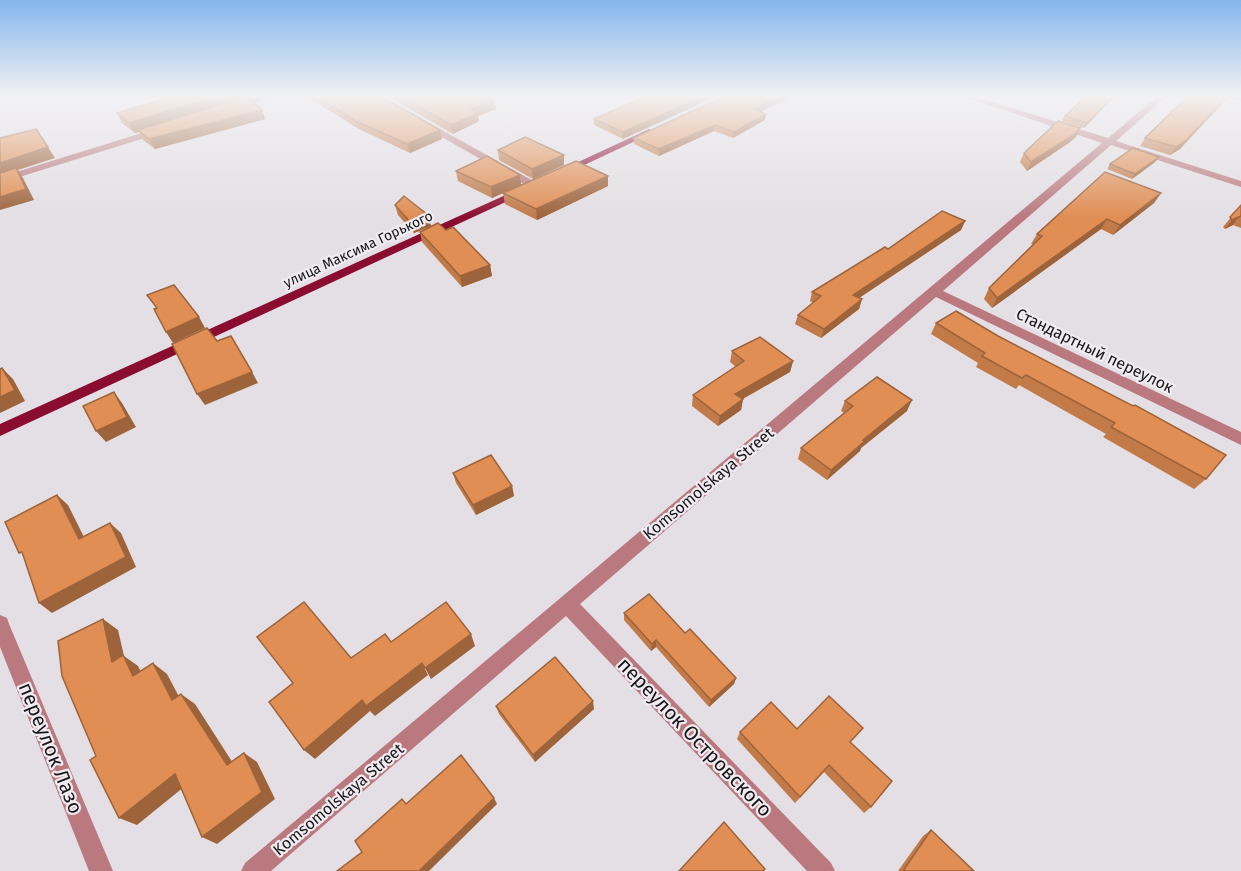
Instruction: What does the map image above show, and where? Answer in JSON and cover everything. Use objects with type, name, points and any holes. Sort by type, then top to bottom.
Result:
[{"type":"main road","name":"улица Максима Горького","points":[[0,430],[640,137]]},
{"type":"street","points":[[0,180],[140,137]]},
{"type":"street","points":[[454,137],[544,180]]},
{"type":"street","points":[[1092,137],[1241,184]]},
{"type":"street","name":"Komsomolskaya Street","points":[[254,871],[1115,137]]},
{"type":"street","name":"Стандартный переулок","points":[[934,291],[1241,439]]},
{"type":"street","name":"переулок Островского","points":[[567,604],[823,871]]},
{"type":"street","name":"переулок Лазо","points":[[0,624],[101,871]]},
{"type":"building","points":[[41,137],[48,147],[0,163],[0,138]]},
{"type":"building","points":[[391,137],[424,137],[407,144]]},
{"type":"building","points":[[525,137],[564,155],[532,169],[498,150]]},
{"type":"building","points":[[637,137],[688,137],[659,149],[634,138]]},
{"type":"building","points":[[1041,137],[1071,137],[1031,162],[1024,153]]},
{"type":"building","points":[[1146,137],[1189,137],[1176,147],[1145,138]]},
{"type":"building","points":[[1133,148],[1159,157],[1135,174],[1110,164]]},
{"type":"building","points":[[487,156],[520,175],[491,187],[456,171]]},
{"type":"building","points":[[576,161],[608,176],[536,209],[503,193]]},
{"type":"building","points":[[16,168],[26,189],[0,197],[0,173]]},
{"type":"building","points":[[1105,172],[1161,193],[1120,225],[1107,219],[997,298],[989,288],[1042,236],[1037,234]]},
{"type":"building","points":[[404,196],[428,215],[411,223],[395,205]]},
{"type":"building","points":[[1241,205],[1241,216],[1232,220],[1230,217]]},
{"type":"building","points":[[942,211],[965,221],[853,295],[862,299],[824,329],[798,315],[821,296],[812,292],[885,247],[888,249]]},
{"type":"building","points":[[438,223],[446,230],[453,227],[490,265],[460,276],[420,232]]},
{"type":"building","points":[[174,285],[199,317],[166,332],[154,309],[157,308],[147,295]]},
{"type":"building","points":[[956,311],[998,336],[1135,405],[1226,455],[1206,479],[1111,427],[1115,423],[1026,375],[1022,378],[982,356],[985,353],[936,323]]},
{"type":"building","points":[[207,328],[217,341],[231,336],[252,372],[197,394],[172,344]]},
{"type":"building","points":[[760,337],[793,361],[735,394],[743,399],[720,416],[693,395],[744,361],[732,351]]},
{"type":"building","points":[[2,368],[15,390],[0,397],[0,369]]},
{"type":"building","points":[[877,377],[912,400],[831,470],[801,448],[853,406],[845,401]]},
{"type":"building","points":[[114,392],[127,417],[96,431],[83,406]]},
{"type":"building","points":[[491,455],[512,486],[473,505],[453,473]]},
{"type":"building","points":[[57,495],[79,539],[110,523],[126,557],[39,603],[22,552],[19,553],[5,522]]},
{"type":"building","points":[[649,594],[685,633],[690,629],[736,678],[711,700],[656,640],[652,644],[624,613]]},
{"type":"building","points":[[304,602],[351,658],[385,634],[391,642],[446,602],[471,634],[425,668],[422,663],[366,706],[362,700],[304,750],[269,702],[293,683],[257,637]]},
{"type":"building","points":[[103,619],[112,662],[123,655],[133,676],[153,663],[172,700],[181,694],[227,765],[244,753],[262,792],[202,837],[175,774],[119,818],[90,760],[96,756],[62,676],[58,641]]},
{"type":"building","points":[[555,657],[593,701],[533,755],[496,706]]},
{"type":"building","points":[[829,696],[863,728],[850,742],[892,781],[871,807],[829,765],[800,797],[740,732],[771,702],[797,729]]},
{"type":"building","points":[[461,755],[494,798],[419,871],[337,871],[362,852],[355,841],[402,799],[406,804]]},
{"type":"building","points":[[724,822],[765,869],[763,871],[679,871]]},
{"type":"building","points":[[931,830],[974,871],[903,871]]}]
